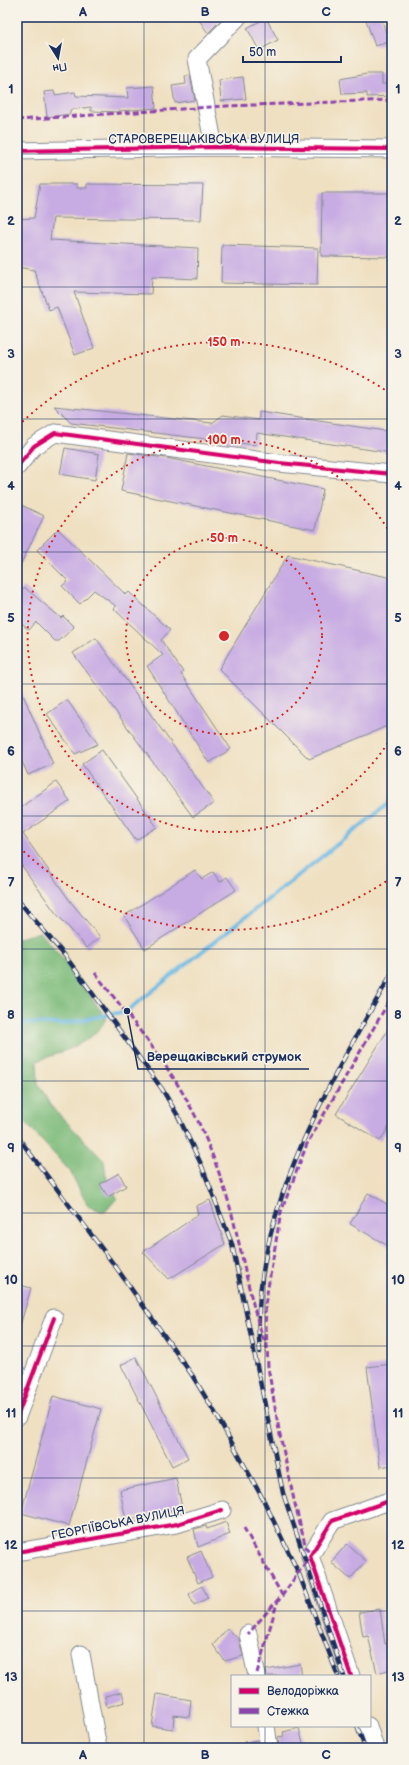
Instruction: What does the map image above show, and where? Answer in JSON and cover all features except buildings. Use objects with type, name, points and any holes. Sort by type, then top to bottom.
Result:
[{"type":"street","points":[[214,147],[197,58],[238,17]]},
{"type":"street","name":"СТАРОВЕРЕЩАКІВСЬКА ВУЛИЦЯ","points":[[17,151],[214,147],[392,149]]},
{"type":"street","points":[[17,467],[34,446],[55,433],[279,463],[392,474]]},
{"type":"street","points":[[17,1417],[54,1318]]},
{"type":"street","points":[[351,1675],[310,1556],[332,1521],[392,1500]]},
{"type":"street","name":"ГЕОРГІЇВСЬКА ВУЛИЦЯ","points":[[17,1552],[177,1524],[222,1510]]},
{"type":"street","points":[[248,1634],[257,1675]]},
{"type":"street","points":[[81,1654],[98,1748]]},
{"type":"street","points":[[266,1727],[269,1748]]},
{"type":"street","points":[[368,1727],[375,1748]]},
{"type":"green space","points":[[40,932],[65,961],[106,1018],[101,1027],[86,1040],[76,1046],[37,1061],[38,1083],[50,1105],[104,1161],[106,1176],[117,1198],[105,1212],[88,1206],[70,1171],[31,1129],[17,1109],[17,939]]},
{"type":"waterway","points":[[17,1023],[63,1024],[127,1011],[392,801]]},
{"type":"railway","points":[[17,899],[66,957],[162,1089],[178,1116],[201,1164],[232,1244],[283,1493],[344,1675]]},
{"type":"railway","points":[[260,1352],[259,1303],[266,1253],[279,1204],[319,1107],[343,1060],[392,973]]},
{"type":"railway","points":[[17,1136],[118,1270],[192,1375],[217,1416],[264,1501],[299,1574],[338,1675]]},
{"type":"railway","points":[[357,1727],[365,1748]]},
{"type":"marked path","points":[[17,120],[226,106],[392,100]]},
{"type":"marked path","points":[[95,973],[146,1038],[169,1071],[190,1106],[202,1131],[213,1156],[226,1194],[238,1237],[252,1301],[265,1343]]},
{"type":"marked path","points":[[257,1673],[277,1603],[310,1556],[305,1544],[294,1500],[279,1430],[268,1367],[265,1305],[281,1212],[307,1144],[392,996]]},
{"type":"marked path","points":[[244,1528],[282,1595],[248,1634]]},
{"type":"cycle path","points":[[17,151],[214,147],[392,149]]},
{"type":"cycle path","points":[[17,467],[34,446],[55,433],[279,463],[392,474]]},
{"type":"cycle path","points":[[17,1417],[54,1318]]},
{"type":"cycle path","points":[[351,1675],[310,1556],[332,1521],[392,1500]]},
{"type":"cycle path","points":[[17,1552],[177,1524],[222,1510]]},
{"type":"place","name":"Верещаківський струмок","points":[[127,1011]]}]
